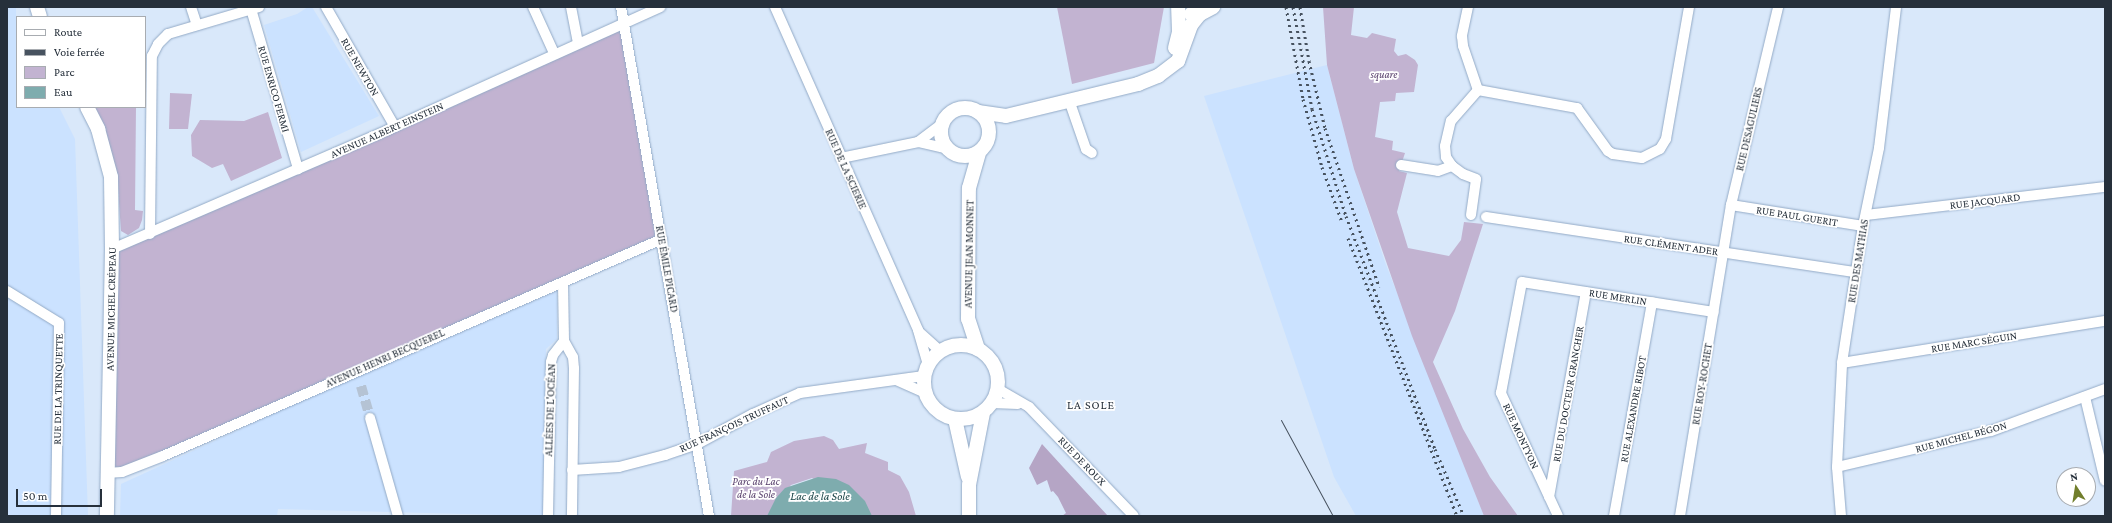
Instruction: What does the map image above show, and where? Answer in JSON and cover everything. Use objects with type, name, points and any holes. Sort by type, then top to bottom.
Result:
[{"type":"street","points":[[192,7],[197,25]]},
{"type":"street","name":"RUE NEWTON","points":[[326,7],[395,127]]},
{"type":"street","points":[[532,7],[554,54]]},
{"type":"street","points":[[571,7],[578,42]]},
{"type":"street","name":"RUE ÉMILE PICARD","points":[[621,7],[709,516]]},
{"type":"street","name":"AVENUE ALBERT EINSTEIN","points":[[112,249],[150,234],[395,127],[578,42],[660,7]]},
{"type":"street","name":"RUE DE LA SCIERIE","points":[[775,7],[918,330],[926,370]]},
{"type":"street","points":[[1178,7],[1184,12],[1207,10]]},
{"type":"street","points":[[1163,72],[1174,52],[1179,32],[1178,7]]},
{"type":"street","points":[[1468,7],[1462,36],[1463,46],[1478,90]]},
{"type":"street","points":[[1478,90],[1578,108],[1613,154],[1642,158],[1652,155],[1666,139],[1689,7]]},
{"type":"street","name":"RUE DESAGULIERS","points":[[1723,252],[1731,205],[1778,7]]},
{"type":"street","name":"RUE DES MATHIAS","points":[[1841,516],[1837,467],[1842,363],[1863,226],[1879,148],[1896,7]]},
{"type":"street","points":[[150,234],[152,56],[158,44],[168,34],[255,8]]},
{"type":"street","name":"RUE ENRICO FERMI","points":[[255,8],[298,169]]},
{"type":"street","points":[[841,158],[918,142],[943,123],[952,112],[958,109],[965,108],[978,112],[1006,116],[1138,84],[1163,72],[1178,61],[1191,25],[1207,10]]},
{"type":"street","points":[[1471,215],[1476,179],[1463,174],[1452,166],[1446,157],[1448,128],[1478,90]]},
{"type":"street","points":[[1069,100],[1086,149],[1092,153]]},
{"type":"street","name":"AVENUE MICHEL CRÉPEAU","points":[[88,108],[98,128],[111,177],[112,249],[107,516]]},
{"type":"street","points":[[978,112],[988,124],[983,146]]},
{"type":"street","points":[[918,142],[953,152],[973,155],[983,146],[1001,124],[1025,112]]},
{"type":"street","points":[[943,123],[942,140],[953,152]]},
{"type":"street","name":"AVENUE JEAN MONNET","points":[[983,146],[969,188],[968,319],[978,349],[994,366],[998,389]]},
{"type":"street","name":"AVENUE JEAN MONNET","points":[[953,152],[969,188]]},
{"type":"street","points":[[1401,165],[1438,171],[1452,166]]},
{"type":"street","name":"RUE JACQUARD","points":[[1866,215],[2105,187]]},
{"type":"street","name":"RUE PAUL GUERIT","points":[[1731,205],[1863,226]]},
{"type":"street","name":"RUE CLÉMENT ADER","points":[[1486,217],[1856,272]]},
{"type":"street","name":"AVENUE HENRI BECQUEREL","points":[[107,473],[122,472],[163,456],[501,307],[563,283],[662,239]]},
{"type":"street","name":"RUE ROY-ROCHET","points":[[1680,516],[1723,252]]},
{"type":"street","name":"RUE MERLIN","points":[[1522,282],[1714,312]]},
{"type":"street","name":"RUE MONTYON","points":[[1522,282],[1501,393],[1558,516]]},
{"type":"street","points":[[563,283],[564,341]]},
{"type":"street","name":"RUE DE LA TRINQUETTE","points":[[7,291],[59,323],[56,516]]},
{"type":"street","name":"RUE DU DOCTEUR GRANCHER","points":[[1549,497],[1586,292]]},
{"type":"street","name":"RUE ALEXANDRE RIBOT","points":[[1614,516],[1652,302]]},
{"type":"street","name":"AVENUE JEAN MONNET","points":[[956,345],[968,319]]},
{"type":"street","name":"RUE MARC SÉGUIN","points":[[1842,363],[2105,321]]},
{"type":"street","name":"RUE DE LA SCIERIE","points":[[918,330],[940,351]]},
{"type":"street","name":"ALLÉES DE L'OCÉAN","points":[[548,516],[551,362],[552,355],[564,341],[573,357],[574,368],[572,516]]},
{"type":"street","points":[[925,393],[926,370],[940,351],[956,345],[978,349]]},
{"type":"street","name":"RUE FRANÇOIS TRUFFAUT","points":[[572,470],[602,469],[636,463],[697,444],[752,414],[800,393],[896,380],[926,370]]},
{"type":"street","points":[[896,380],[925,393],[937,411],[955,419],[965,420],[987,408],[1010,402],[1029,407]]},
{"type":"street","points":[[969,484],[987,408],[998,389]]},
{"type":"street","name":"RUE DE ROUX","points":[[998,389],[1029,407],[1134,516]]},
{"type":"street","name":"RUE MICHEL BÉGON","points":[[1837,467],[1991,431],[2105,389]]},
{"type":"street","points":[[2085,397],[2105,481]]},
{"type":"street","points":[[370,418],[398,516]]},
{"type":"street","points":[[955,419],[969,484],[969,516]]},
{"type":"street","points":[[1538,472],[1554,473]]},
{"type":"shaded area","points":[[7,7],[16,7],[16,108],[60,108],[75,139],[88,516],[7,516]]},
{"type":"shaded area","points":[[308,7],[312,7],[379,116],[301,152],[264,25],[297,14]]},
{"type":"shaded area","points":[[1327,65],[1354,169],[1385,262],[1484,516],[1356,516],[1334,477],[1204,96]]},
{"type":"shaded area","points":[[557,291],[557,339],[546,349],[543,516],[278,509],[277,516],[120,516],[121,484],[284,409]]},
{"type":"shaded area","points":[[1042,444],[1108,516],[1062,516],[1066,513],[1058,497],[1053,491],[1051,492],[1047,480],[1037,485],[1029,468]]},
{"type":"green space","points":[[1057,7],[1164,7],[1154,63],[1072,84]]},
{"type":"green space","name":"square","points":[[1323,7],[1354,7],[1351,35],[1367,38],[1372,33],[1396,39],[1394,51],[1398,56],[1406,54],[1415,60],[1418,65],[1414,92],[1396,93],[1395,101],[1380,102],[1375,137],[1393,141],[1392,150],[1405,153],[1399,171],[1407,173],[1397,212],[1408,248],[1449,256],[1461,240],[1464,222],[1483,224],[1455,311],[1433,362],[1463,429],[1490,477],[1518,516],[1484,516],[1412,336],[1354,169],[1327,65]]},
{"type":"green space","points":[[624,22],[662,239],[163,456],[107,473],[112,249]]},
{"type":"green space","points":[[170,93],[192,94],[188,129],[169,129]]},
{"type":"green space","points":[[94,108],[136,108],[135,210],[143,211],[139,228],[128,235],[121,231],[118,188]]},
{"type":"green space","points":[[268,112],[282,158],[231,181],[223,164],[212,168],[192,156],[191,135],[200,120],[244,121]]},
{"type":"green space","name":"Parc du Lac de la Sole","points":[[824,436],[833,440],[839,449],[867,443],[865,453],[888,462],[888,470],[900,476],[909,492],[916,516],[872,516],[812,478],[791,485],[767,516],[731,516],[734,471],[767,462],[771,452],[794,441]]},
{"type":"water","name":"Lac de la Sole","points":[[818,477],[836,479],[849,485],[865,501],[872,516],[767,516],[776,498],[785,488]]},
{"type":"tunnel","points":[[361,386],[370,418]]},
{"type":"tram line","points":[[1281,420],[1333,516]]},
{"type":"railway","points":[[1286,7],[1303,99],[1322,167],[1342,222]]},
{"type":"railway","points":[[1293,7],[1312,109],[1346,216],[1435,449],[1464,516]]},
{"type":"railway","points":[[1300,7],[1309,61],[1325,128],[1379,287]]},
{"type":"railway","points":[[1348,238],[1457,516]]},
{"type":"district","name":"LA SOLE","points":[[1091,406]]}]
